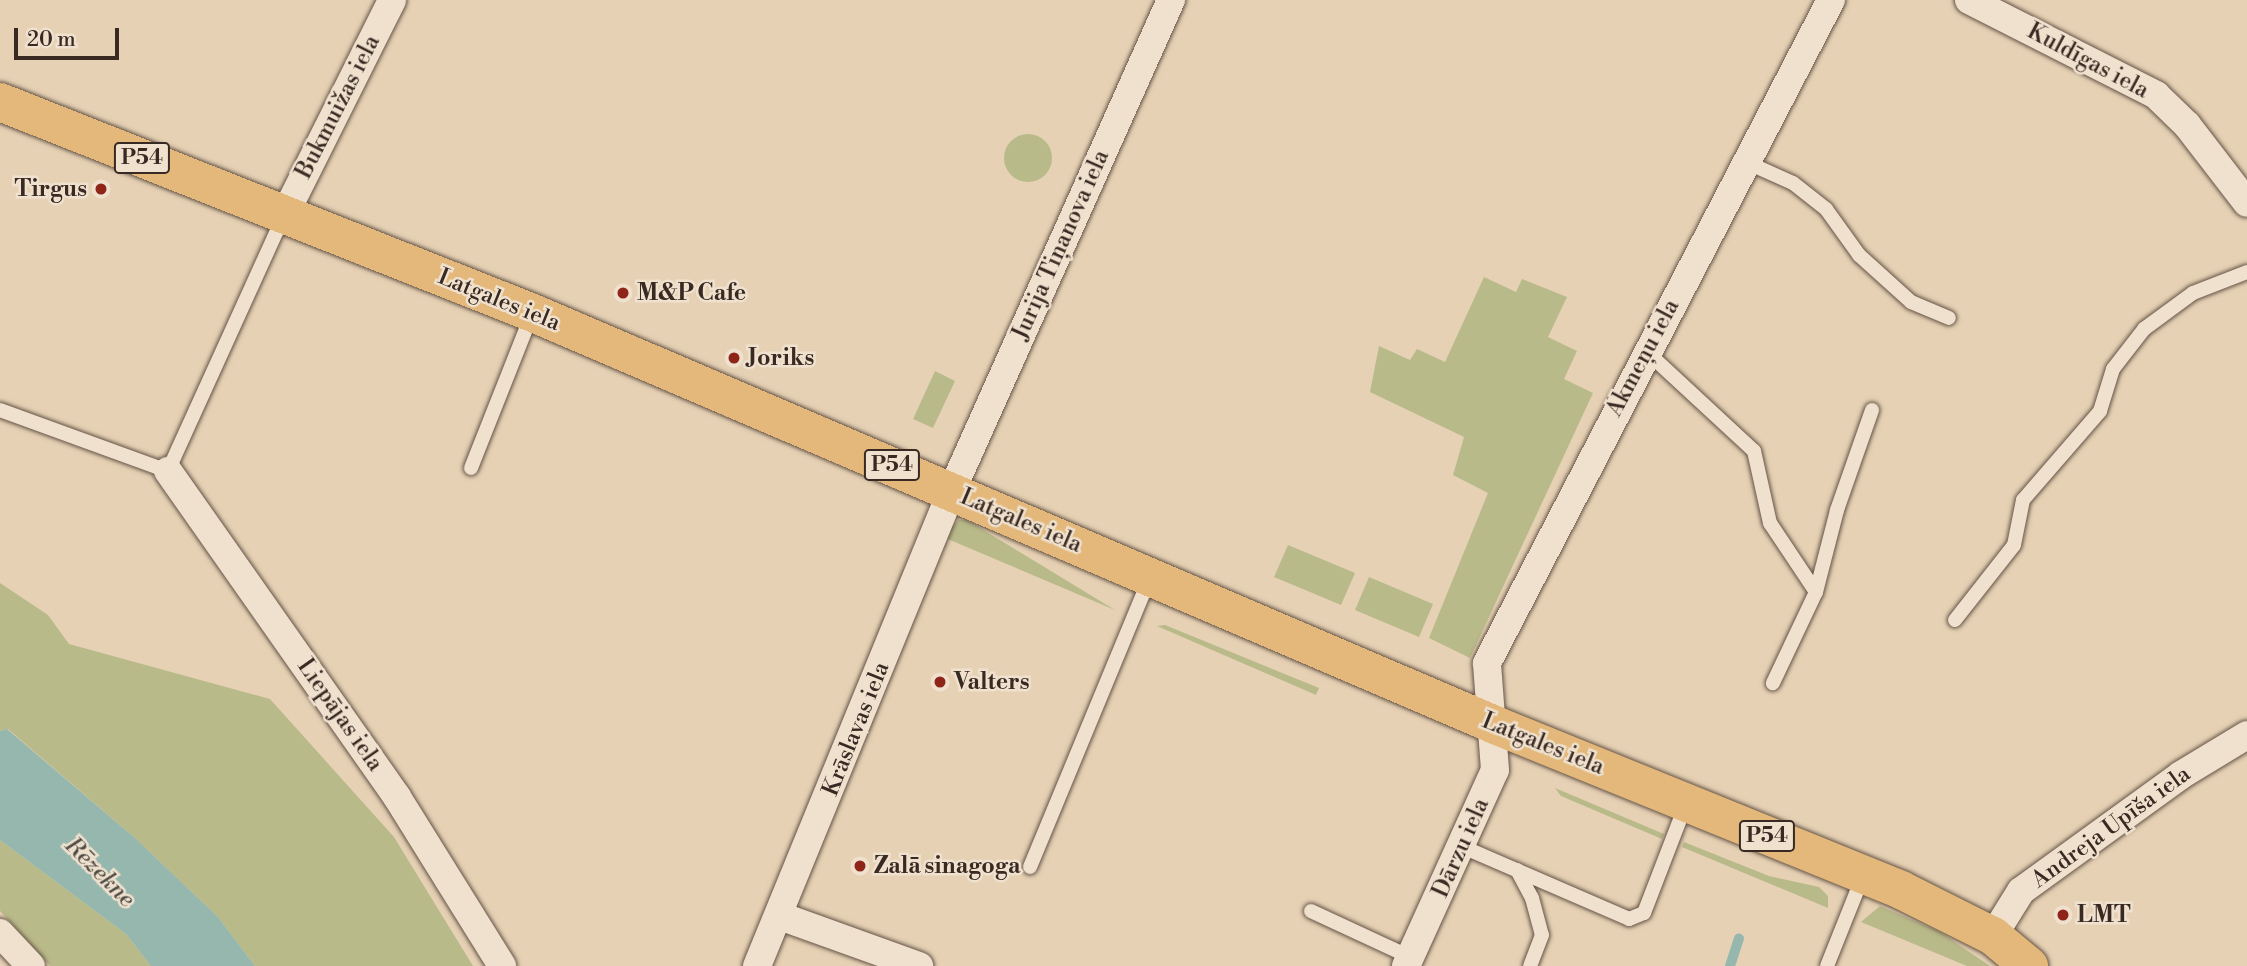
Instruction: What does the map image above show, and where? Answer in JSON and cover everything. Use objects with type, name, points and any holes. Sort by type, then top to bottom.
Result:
[{"type":"main road","name":"Latgales iela","points":[[0,102],[533,313],[1495,725],[1863,875],[1993,936],[2029,966]]},
{"type":"street","name":"Bukmuižas iela","points":[[285,214],[392,0]]},
{"type":"street","name":"Jurija Tiņanova iela","points":[[952,491],[1171,0]]},
{"type":"street","name":"Akmeņu iela","points":[[1495,725],[1487,663],[1831,0]]},
{"type":"street","name":"Kuldīgas iela","points":[[1969,0],[2156,95],[2187,125],[2247,204]]},
{"type":"street","name":"Liepājas iela","points":[[168,471],[397,797],[502,966]]},
{"type":"street","name":"Krāslavas iela","points":[[757,966],[780,916],[952,491]]},
{"type":"street","name":"Dārzu iela","points":[[1408,962],[1463,848],[1495,770],[1495,725]]},
{"type":"street","name":"Andreja Upīša iela","points":[[1993,936],[2021,891],[2181,775],[2247,735]]},
{"type":"street","points":[[780,916],[919,966]]},
{"type":"street","points":[[3,943],[31,966]]},
{"type":"lane","points":[[1746,162],[1793,183],[1825,209],[1859,255],[1911,302],[1949,318]]},
{"type":"lane","points":[[0,410],[168,471],[285,214]]},
{"type":"lane","points":[[1955,620],[2014,545],[2023,500],[2100,411],[2113,369],[2144,329],[2193,293],[2247,272]]},
{"type":"lane","points":[[471,468],[533,313]]},
{"type":"lane","points":[[1647,352],[1754,451],[1770,523],[1816,592]]},
{"type":"lane","points":[[1773,683],[1816,592],[1837,510],[1872,410]]},
{"type":"lane","points":[[1030,867],[1150,576]]},
{"type":"lane","points":[[1463,848],[1629,919],[1644,913],[1687,803]]},
{"type":"lane","points":[[1517,870],[1532,898],[1542,935],[1530,966]]},
{"type":"lane","points":[[1827,966],[1863,875]]},
{"type":"lane","points":[[1311,911],[1408,962]]},
{"type":"green space","points":[[1028,134],[1045,141],[1052,158],[1045,175],[1028,182],[1011,175],[1004,158],[1011,141]]},
{"type":"green space","points":[[1484,277],[1516,292],[1522,279],[1567,297],[1548,337],[1577,351],[1564,379],[1593,393],[1470,658],[1429,638],[1488,493],[1453,475],[1464,437],[1370,392],[1379,346],[1410,360],[1417,349],[1445,362]]},
{"type":"green space","points":[[935,371],[955,381],[933,428],[913,419]]},
{"type":"green space","points":[[959,520],[967,520],[1115,610],[943,537]]},
{"type":"green space","points":[[1288,545],[1355,573],[1341,605],[1274,577]]},
{"type":"green space","points":[[1369,577],[1433,604],[1419,637],[1355,610]]},
{"type":"green space","points":[[0,583],[48,615],[69,644],[270,699],[394,837],[473,966],[255,966],[218,917],[135,838],[8,729],[0,731]]},
{"type":"green space","points":[[1165,625],[1319,688],[1316,695],[1157,626]]},
{"type":"green space","points":[[1555,788],[1664,834],[1662,839],[1561,796]]},
{"type":"green space","points":[[0,840],[126,934],[151,966],[50,966],[0,911]]},
{"type":"green space","points":[[1684,842],[1769,876],[1819,887],[1828,896],[1828,908],[1682,847]]},
{"type":"green space","points":[[1880,906],[1940,932],[1990,966],[1967,966],[1861,922]]},
{"type":"water","name":"Rēzekne","points":[[7,729],[135,838],[218,917],[255,966],[151,966],[126,934],[0,840],[0,731]]},
{"type":"waterway","points":[[1730,966],[1739,938]]},
{"type":"place","name":"Tirgus","points":[[101,189]]},
{"type":"place","name":"M&P Cafe","points":[[623,293]]},
{"type":"place","name":"Joriks","points":[[734,358]]},
{"type":"place","name":"Valters","points":[[940,682]]},
{"type":"place","name":"Zalā sinagoga","points":[[860,866]]},
{"type":"place","name":"LMT","points":[[2063,915]]}]
